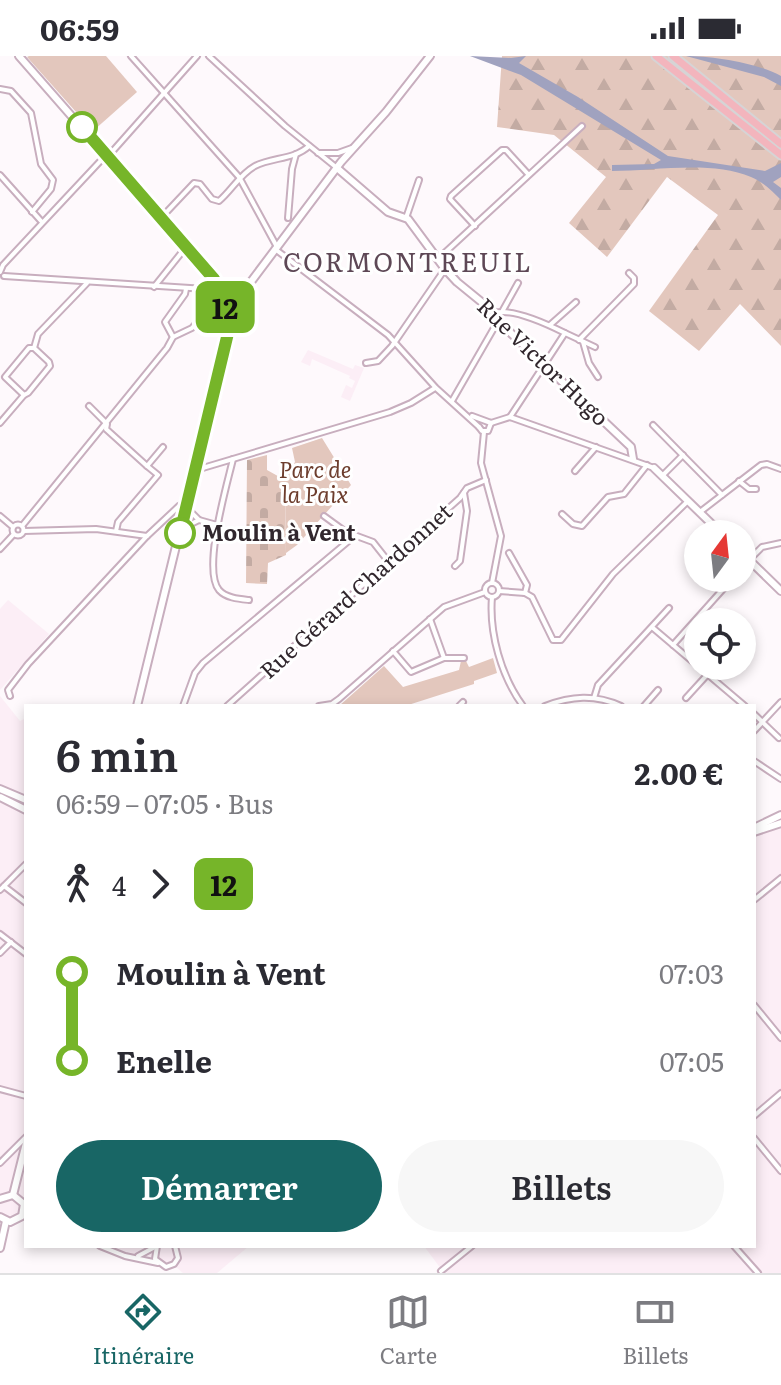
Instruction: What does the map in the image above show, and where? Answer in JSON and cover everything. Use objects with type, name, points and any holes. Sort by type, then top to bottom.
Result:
[{"type":"highway","points":[[656,56],[781,155]]},
{"type":"highway","points":[[673,56],[781,142]]},
{"type":"main road","points":[[19,56],[235,304]]},
{"type":"main road","points":[[137,704],[235,304],[337,168],[430,56]]},
{"type":"main road","points":[[337,168],[388,212],[406,218]]},
{"type":"main road","name":"Rue Victor Hugo","points":[[406,218],[457,282],[499,312],[498,321],[631,447],[633,459]]},
{"type":"main road","points":[[218,286],[234,289],[250,283]]},
{"type":"main road","points":[[218,286],[230,294],[244,291]]},
{"type":"main road","points":[[218,286],[230,323]]},
{"type":"main road","points":[[650,466],[708,520]]},
{"type":"main road","points":[[756,567],[781,591]]},
{"type":"main road","points":[[0,789],[24,799]]},
{"type":"main road","points":[[0,797],[24,809]]},
{"type":"main road","points":[[756,829],[779,819]]},
{"type":"main road","points":[[13,1195],[24,1151]]},
{"type":"main road","points":[[0,1199],[13,1195]]},
{"type":"main road","points":[[13,1195],[24,1203]]},
{"type":"main road","points":[[0,1248],[3,1219],[15,1221],[24,1214]]},
{"type":"street","points":[[131,56],[239,177],[276,248],[395,342],[436,388],[484,432]]},
{"type":"street","points":[[0,283],[3,265],[112,152],[197,56]]},
{"type":"street","points":[[209,56],[337,168]]},
{"type":"street","points":[[0,89],[11,91],[31,113],[41,164],[53,180],[51,189],[32,212]]},
{"type":"street","points":[[438,259],[582,126]]},
{"type":"street","points":[[161,218],[194,183],[200,184],[212,199],[219,201],[239,177],[256,165],[296,154],[309,146]]},
{"type":"street","points":[[318,153],[338,153],[354,147]]},
{"type":"street","points":[[475,226],[450,199],[458,189],[502,150],[506,150],[528,174]]},
{"type":"street","points":[[288,218],[296,154]]},
{"type":"street","points":[[0,175],[42,222]]},
{"type":"street","points":[[406,218],[419,180]]},
{"type":"street","points":[[154,287],[186,247]]},
{"type":"street","points":[[366,363],[378,361],[395,342],[445,269]]},
{"type":"street","points":[[1,273],[186,289],[218,286]]},
{"type":"street","points":[[581,341],[634,284],[634,278],[629,273]]},
{"type":"street","points":[[34,348],[38,334],[88,282]]},
{"type":"street","points":[[518,283],[499,312],[550,325],[595,347]]},
{"type":"street","points":[[173,337],[165,322],[186,289]]},
{"type":"street","points":[[550,325],[576,302]]},
{"type":"street","points":[[0,516],[19,535],[173,337],[192,328],[204,314]]},
{"type":"street","points":[[452,401],[498,321]]},
{"type":"street","points":[[510,417],[565,333]]},
{"type":"street","points":[[581,341],[598,377]]},
{"type":"street","points":[[0,423],[50,366],[34,348]]},
{"type":"street","points":[[24,395],[5,377],[28,350],[34,348]]},
{"type":"street","points":[[196,470],[390,412],[436,388]]},
{"type":"street","points":[[89,406],[107,424],[106,429],[158,475],[118,522],[116,531]]},
{"type":"street","points":[[467,414],[491,423],[510,417],[650,466],[624,494],[608,497],[582,526],[573,524],[562,514]]},
{"type":"street","points":[[479,427],[481,421]]},
{"type":"street","points":[[484,432],[490,429],[491,423]]},
{"type":"street","points":[[653,425],[722,495]]},
{"type":"street","points":[[484,432],[481,463],[501,536],[492,583]]},
{"type":"street","points":[[147,466],[163,447]]},
{"type":"street","points":[[575,471],[596,447]]},
{"type":"street","points":[[662,476],[683,455]]},
{"type":"street","points":[[233,459],[214,539],[215,582],[227,596],[249,600]]},
{"type":"street","points":[[700,512],[764,464],[781,469]]},
{"type":"street","name":"Rue Gérard Chardonnet","points":[[229,704],[467,488],[486,480]]},
{"type":"street","points":[[739,481],[749,489],[756,489]]},
{"type":"street","points":[[455,566],[460,561],[467,511],[464,493]]},
{"type":"street","points":[[522,704],[510,684],[494,636],[490,613],[492,597],[499,591],[525,593],[532,597],[550,636],[557,642],[613,574],[688,501]]},
{"type":"street","points":[[10,696],[8,690],[28,664],[147,536],[179,506],[187,504],[199,520],[217,525]]},
{"type":"street","points":[[324,516],[373,542],[388,561]]},
{"type":"street","points":[[181,529],[199,520]]},
{"type":"street","points":[[0,549],[17,525],[23,529],[96,529],[147,536]]},
{"type":"street","points":[[184,704],[195,673],[203,663],[351,539],[353,534]]},
{"type":"street","points":[[756,553],[762,547],[781,543]]},
{"type":"street","points":[[509,553],[527,585],[525,593]]},
{"type":"street","points":[[492,583],[498,586],[499,591]]},
{"type":"street","points":[[485,592],[486,586],[492,583]]},
{"type":"street","points":[[485,592],[492,597]]},
{"type":"street","points":[[332,704],[450,604],[485,592]]},
{"type":"street","points":[[673,645],[720,592]]},
{"type":"street","points":[[594,698],[598,685],[669,608]]},
{"type":"street","points":[[430,619],[444,658]]},
{"type":"street","points":[[653,628],[684,655]]},
{"type":"street","points":[[393,651],[411,672],[444,658],[464,658]]},
{"type":"street","points":[[686,698],[702,680]]},
{"type":"street","points":[[713,680],[743,704]]},
{"type":"street","points":[[646,704],[658,690]]},
{"type":"street","points":[[551,704],[565,699],[594,698],[614,704]]},
{"type":"street","points":[[756,729],[781,702]]},
{"type":"street","points":[[756,716],[779,738]]},
{"type":"street","points":[[756,762],[781,779]]},
{"type":"street","points":[[24,866],[2,888],[24,902]]},
{"type":"street","points":[[756,898],[781,878]]},
{"type":"street","points":[[0,934],[24,952]]},
{"type":"street","points":[[0,953],[11,942]]},
{"type":"street","points":[[756,1007],[781,1038]]},
{"type":"street","points":[[0,1089],[24,1095]]},
{"type":"street","points":[[756,1114],[781,1093]]},
{"type":"street","points":[[0,1163],[24,1139]]},
{"type":"street","points":[[756,1140],[781,1171]]},
{"type":"street","points":[[105,1248],[166,1267],[174,1264],[179,1254],[176,1248]]},
{"type":"street","points":[[137,1257],[154,1248]]},
{"type":"street","points":[[157,1248],[154,1255],[158,1263]]},
{"type":"street","points":[[441,1271],[470,1248]]},
{"type":"street","points":[[736,1248],[758,1273]]},
{"type":"shaded area","points":[[308,350],[353,369],[355,365],[364,368],[350,401],[341,397],[346,385],[352,388],[355,381],[312,359],[310,366],[301,362]]},
{"type":"shaded area","points":[[8,600],[49,634],[0,690],[0,609]]},
{"type":"shaded area","points":[[0,696],[20,721],[24,719],[24,1214],[15,1221],[0,1217]]},
{"type":"shaded area","points":[[781,821],[781,1273],[444,1273],[425,1248],[756,1248],[756,831]]},
{"type":"shaded area","points":[[105,1248],[247,1248],[217,1273],[183,1273],[174,1265],[166,1267]]},
{"type":"green space","points":[[29,56],[106,56],[137,92],[93,131]]},
{"type":"green space","points":[[502,56],[781,56],[781,346],[740,304],[699,351],[649,311],[718,215],[667,177],[607,257],[569,223],[606,177],[554,135],[497,127]]},
{"type":"green space","name":"Parc de la Paix","points":[[322,438],[351,485],[297,545],[286,553],[285,480],[295,462],[292,448]]},
{"type":"green space","points":[[267,455],[267,470],[285,480],[286,555],[268,563],[267,584],[246,583],[247,460]]},
{"type":"green space","points":[[493,658],[497,673],[474,681],[474,684],[411,704],[341,704],[384,666],[403,687],[459,670],[461,661],[466,661],[469,667]]},
{"type":"water","points":[[470,56],[526,56],[519,63],[668,156],[765,171],[781,163],[781,177],[773,182],[781,188],[781,200],[755,179],[719,169],[612,171],[612,165],[654,164],[661,160],[521,75]]},
{"type":"water","points":[[686,56],[760,67],[781,76],[781,86],[764,77]]},
{"type":"bus line","name":"12","points":[[82,127],[214,279],[225,305],[228,333],[180,533]]},
{"type":"place","name":"Moulin à Vent","points":[[180,533]]},
{"type":"district","name":"CORMONTREUIL","points":[[408,263]]}]
